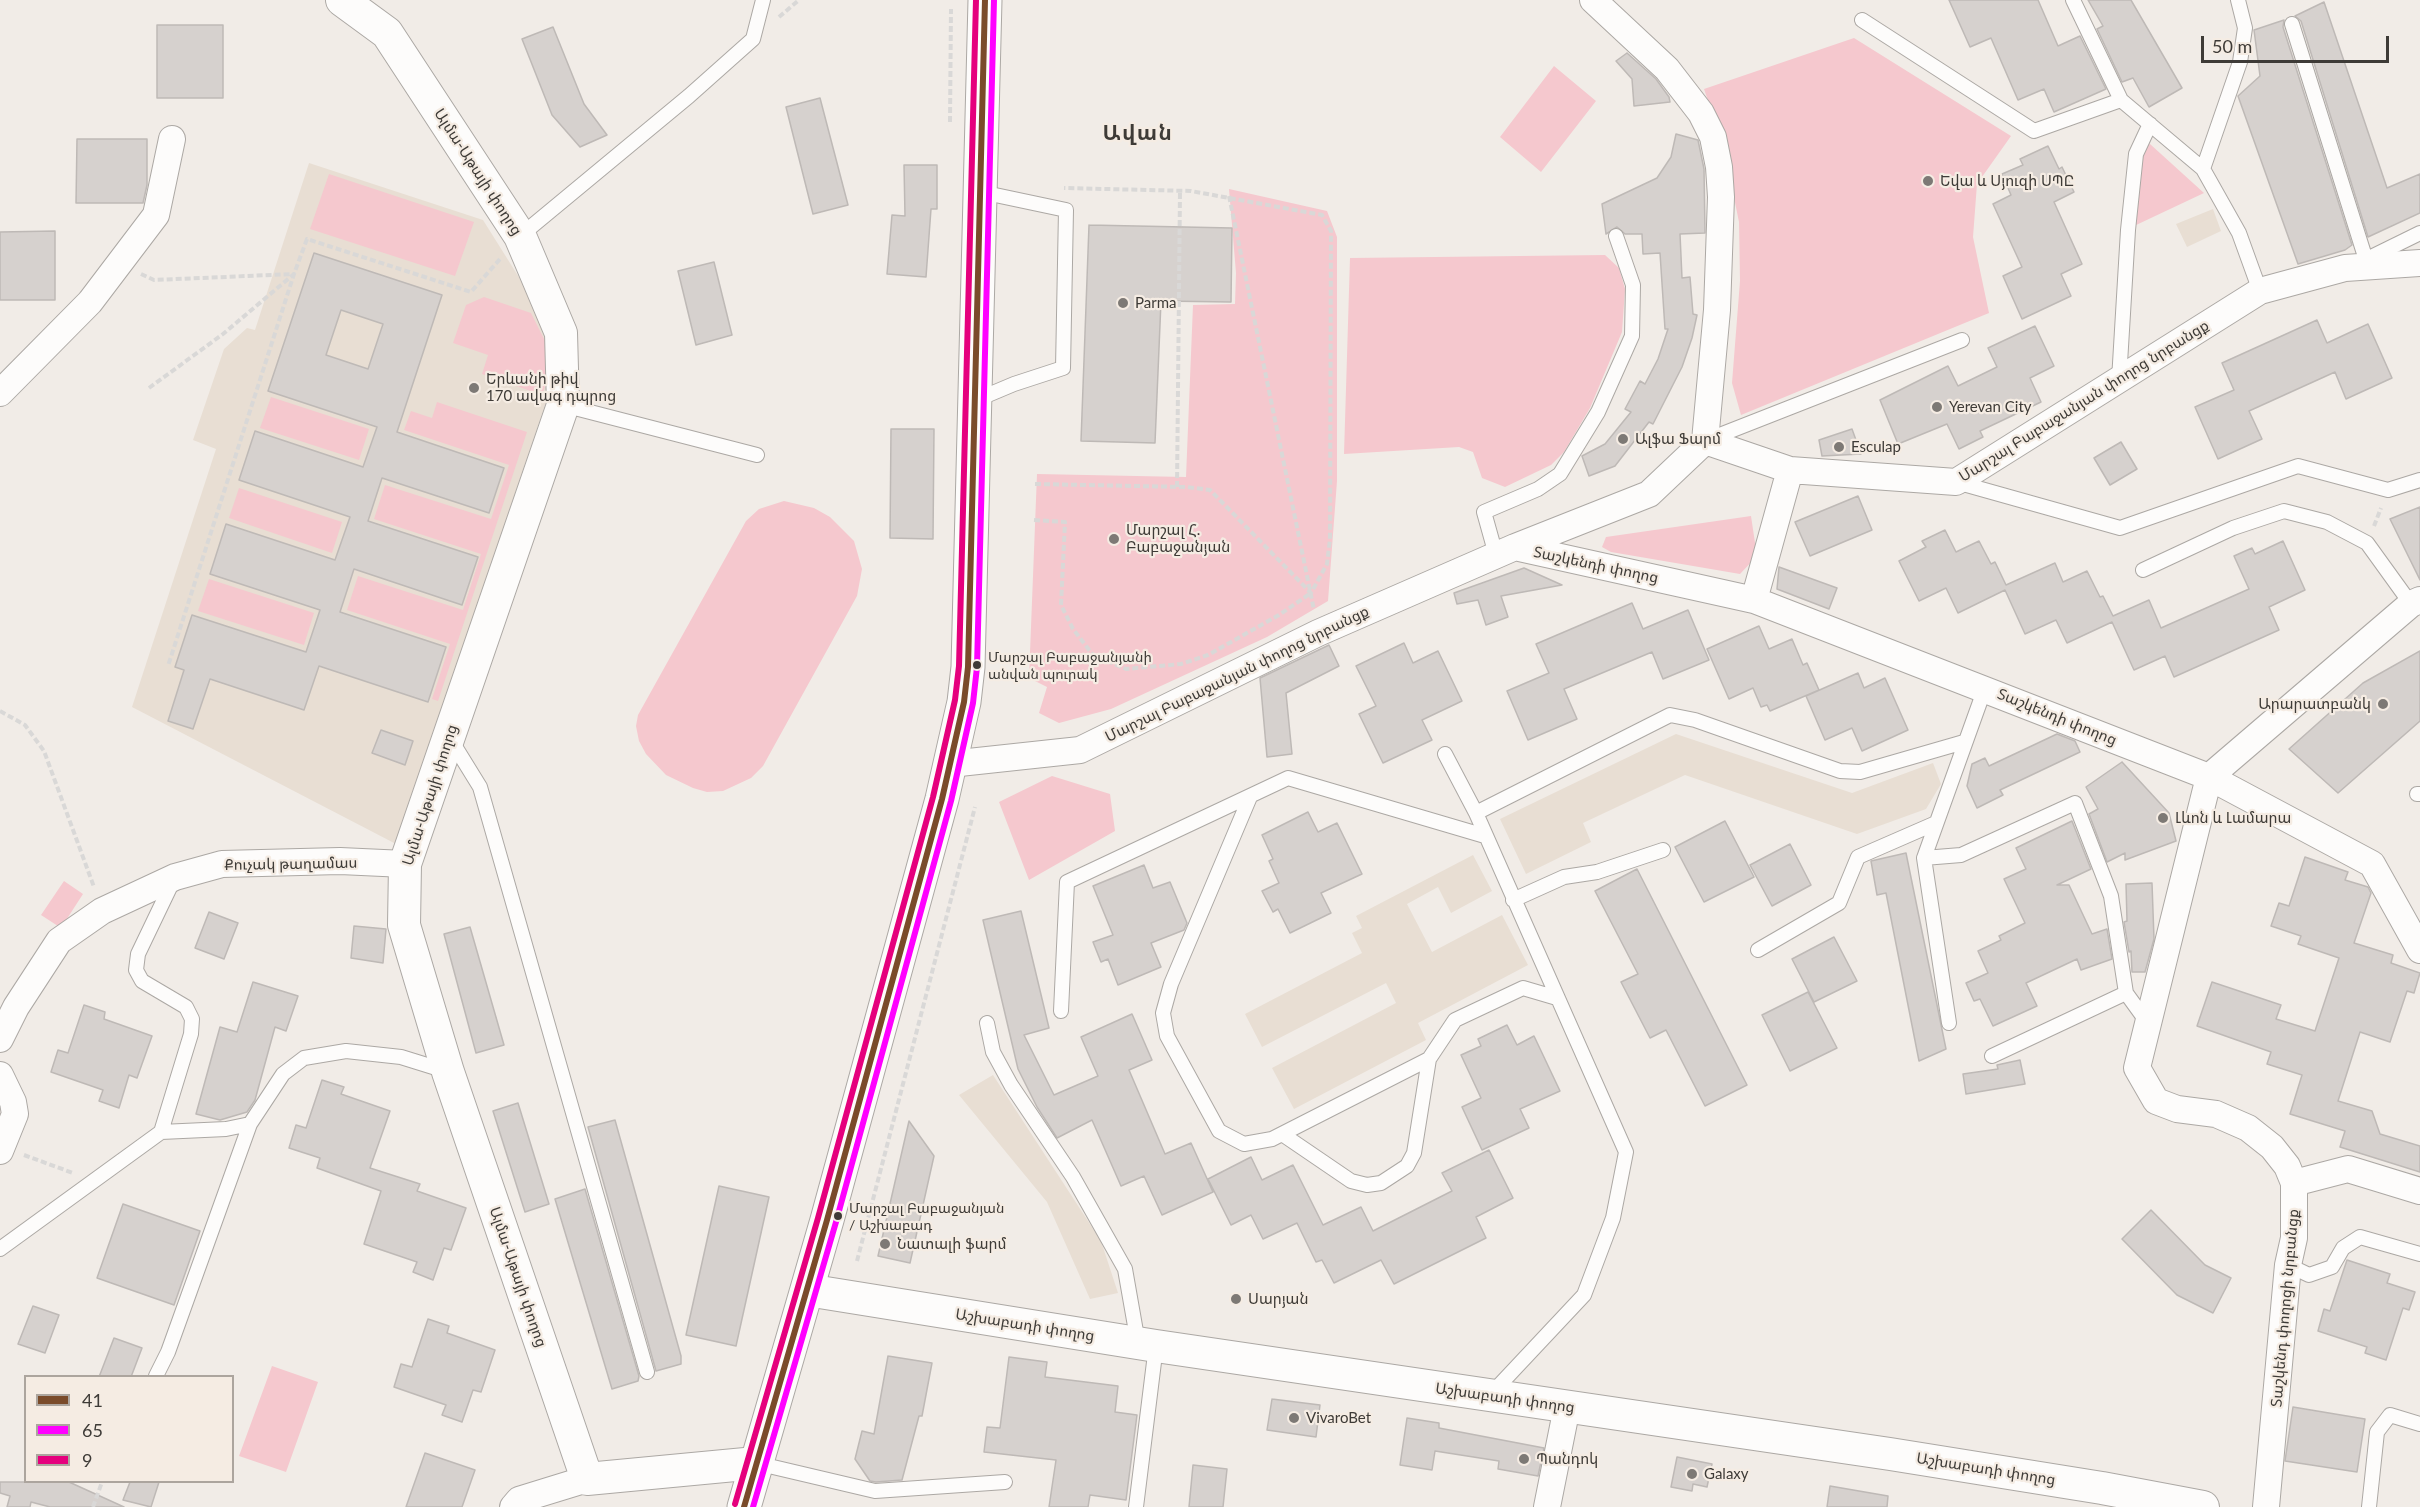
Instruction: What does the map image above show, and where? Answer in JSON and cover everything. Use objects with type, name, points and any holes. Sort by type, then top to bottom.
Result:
[{"type":"main road","points":[[744,1507],[807,1290],[950,764],[964,702],[968,667],[985,0]]},
{"type":"street","name":"Ալմա-Աթայի փողոց","points":[[342,0],[387,33],[520,236],[561,333],[563,405],[405,864],[404,925],[448,1072],[587,1479]]},
{"type":"street","points":[[1593,0],[1667,69],[1701,113],[1713,138],[1719,167],[1721,197],[1717,310],[1705,441]]},
{"type":"street","points":[[0,393],[90,302],[156,215],[172,139]]},
{"type":"street","name":"Մարշալ Բաբաջանյան փողոց նրբանցք","points":[[1705,441],[1790,470],[1956,482],[2260,291],[2355,264],[2420,263]]},
{"type":"street","name":"Տաշկենդի փողոց","points":[[1505,551],[1649,494],[1705,441]]},
{"type":"street","points":[[1754,600],[1790,470]]},
{"type":"street","name":"Մարշալ Բաբաջանյան փողոց նրբանցք","points":[[950,764],[1080,750],[1318,633],[1505,551]]},
{"type":"street","name":"Տաշկենդի փողոց","points":[[1505,551],[1754,600],[2209,777],[2372,864],[2420,950]]},
{"type":"street","points":[[2209,777],[2415,602]]},
{"type":"street","name":"Տաշկենդ փողոցի նրբանցք","points":[[2209,777],[2137,1068],[2156,1101],[2177,1109],[2216,1114],[2248,1128],[2272,1147],[2287,1166],[2294,1183],[2294,1238],[2288,1264],[2266,1507]]},
{"type":"street","name":"Քուչակ թաղամաս","points":[[0,1039],[16,1006],[59,941],[102,911],[175,878],[222,864],[340,861],[405,864]]},
{"type":"street","points":[[0,1075],[13,1102],[15,1114],[1,1149]]},
{"type":"street","points":[[2294,1183],[2348,1170],[2420,1191]]},
{"type":"street","name":"Աշխաբադի փողոց","points":[[807,1290],[1147,1345],[1567,1407],[2101,1497],[2203,1507]]},
{"type":"street","points":[[1547,1507],[1567,1407]]},
{"type":"street","points":[[513,1507],[519,1500],[587,1479],[756,1463]]},
{"type":"lane","points":[[520,236],[689,96],[753,39],[763,0]]},
{"type":"lane","points":[[2073,0],[2121,100],[2203,169],[2239,232],[2260,291]]},
{"type":"lane","points":[[2203,169],[2240,63],[2245,28],[2238,0]]},
{"type":"lane","points":[[1862,20],[2034,131],[2121,100]]},
{"type":"lane","points":[[2292,24],[2355,264],[2420,233]]},
{"type":"lane","points":[[2119,380],[2128,230],[2136,154],[2151,124]]},
{"type":"lane","points":[[974,400],[1063,368],[1066,210],[981,192]]},
{"type":"lane","points":[[1505,551],[1484,512],[1538,489],[1560,474],[1598,412],[1632,336],[1633,285],[1617,236]]},
{"type":"lane","points":[[1705,441],[1962,340]]},
{"type":"lane","points":[[563,405],[757,455]]},
{"type":"lane","points":[[1956,482],[2120,528],[2298,466],[2388,490],[2420,480]]},
{"type":"lane","points":[[2143,570],[2233,528],[2284,511],[2327,522],[2367,543],[2415,602]]},
{"type":"lane","points":[[1949,1023],[1924,858],[1985,688]]},
{"type":"lane","points":[[1476,813],[1670,715],[1695,720],[1839,771],[1860,772],[1964,742]]},
{"type":"lane","points":[[448,735],[480,787],[647,1372]]},
{"type":"lane","points":[[1445,754],[1476,813],[1626,1152],[1613,1218],[1584,1295],[1489,1396]]},
{"type":"lane","points":[[1061,1011],[1067,882],[1288,778],[1485,836]]},
{"type":"lane","points":[[1250,797],[1171,984],[1163,1013],[1167,1036],[1219,1131],[1244,1144],[1272,1139],[1429,1059]]},
{"type":"lane","points":[[1924,858],[1960,855],[2074,803],[2111,896],[2126,993],[2147,1022]]},
{"type":"lane","points":[[1758,950],[1839,903],[1858,857],[1936,822]]},
{"type":"lane","points":[[1513,900],[1564,877],[1597,872],[1663,850]]},
{"type":"lane","points":[[161,1132],[191,1034],[192,1019],[186,1007],[142,981],[136,970],[138,954],[175,878]]},
{"type":"lane","points":[[1282,1134],[1351,1181],[1367,1185],[1381,1183],[1407,1166],[1414,1153],[1429,1059],[1455,1020],[1523,988],[1557,998]]},
{"type":"lane","points":[[1992,1056],[2126,993]]},
{"type":"lane","points":[[987,1023],[993,1053],[1011,1085],[1073,1177],[1125,1269],[1147,1345],[1136,1507]]},
{"type":"lane","points":[[157,1375],[168,1352],[250,1124],[284,1074],[304,1058],[346,1052],[401,1057],[448,1072]]},
{"type":"lane","points":[[0,1249],[161,1132],[226,1130],[250,1124]]},
{"type":"lane","points":[[2288,1264],[2309,1275],[2332,1267],[2343,1248],[2360,1237],[2420,1254]]},
{"type":"lane","points":[[2369,1507],[2377,1432],[2390,1415],[2420,1424]]},
{"type":"lane","points":[[756,1463],[875,1491],[1005,1482]]},
{"type":"path","points":[[950,123],[951,9]]},
{"type":"path","points":[[1034,520],[1065,522],[1061,605],[1073,629],[1093,655],[1126,669],[1181,664],[1208,655],[1279,615],[1311,593],[1327,564],[1330,539],[1331,231],[1322,215],[1229,196],[1180,191],[1053,188]]},
{"type":"path","points":[[1177,487],[1180,191]]},
{"type":"path","points":[[1229,196],[1318,633]]},
{"type":"path","points":[[168,666],[307,239],[471,292],[520,236]]},
{"type":"path","points":[[118,263],[154,279],[294,274]]},
{"type":"path","points":[[149,388],[222,334],[294,274]]},
{"type":"path","points":[[1035,484],[1177,487],[1210,490],[1311,593]]},
{"type":"path","points":[[2367,543],[2388,490]]},
{"type":"path","points":[[0,711],[25,724],[44,752],[102,911]]},
{"type":"path","points":[[857,1261],[975,807]]},
{"type":"path","points":[[1,1149],[93,1181]]},
{"type":"path","points":[[93,1507],[102,1483]]},
{"type":"shaded area","points":[[1854,38],[2011,136],[1977,184],[1973,237],[1989,313],[1741,415],[1732,383],[1740,281],[1739,222],[1723,144],[1704,89]]},
{"type":"shaded area","points":[[1554,66],[1596,101],[1541,172],[1500,137]]},
{"type":"shaded area","points":[[2150,144],[2204,193],[2134,226],[2141,148]]},
{"type":"shaded area","points":[[309,163],[483,220],[564,349],[396,844],[132,707],[216,449],[193,440],[224,349],[247,328],[255,330]]},
{"type":"shaded area","points":[[329,174],[474,222],[455,276],[310,229]]},
{"type":"shaded area","points":[[1229,189],[1327,211],[1337,237],[1337,481],[1328,601],[1267,637],[1111,709],[1059,723],[1039,713],[1047,687],[1029,678],[1037,474],[1186,477],[1193,305],[1235,304],[1236,273]]},
{"type":"shaded area","points":[[2213,209],[2221,231],[2187,247],[2176,224]]},
{"type":"shaded area","points":[[1605,255],[1619,268],[1625,289],[1622,332],[1590,408],[1564,452],[1551,465],[1505,487],[1482,478],[1473,452],[1459,447],[1344,454],[1350,258]]},
{"type":"shaded area","points":[[484,297],[531,313],[554,359],[542,395],[482,374],[488,355],[453,343],[466,305]]},
{"type":"shaded area","points":[[271,397],[369,429],[359,460],[260,428]]},
{"type":"shaded area","points":[[437,402],[527,432],[438,701],[432,699],[450,644],[347,610],[358,576],[463,610],[481,554],[374,519],[385,485],[491,519],[509,465],[404,430],[411,411],[432,418]]},
{"type":"shaded area","points":[[239,488],[342,522],[332,553],[229,518]]},
{"type":"shaded area","points":[[784,501],[814,508],[830,517],[854,541],[862,569],[857,596],[763,766],[751,778],[723,791],[707,792],[693,788],[666,775],[646,754],[639,741],[636,726],[638,715],[746,521],[759,509]]},
{"type":"shaded area","points":[[1751,516],[1757,556],[1740,574],[1611,552],[1602,547],[1606,537]]},
{"type":"shaded area","points":[[209,579],[314,613],[304,645],[198,611]]},
{"type":"shaded area","points":[[1676,734],[1852,793],[1933,763],[1941,784],[1926,809],[1857,834],[1685,775],[1583,823],[1591,842],[1526,874],[1500,819]]},
{"type":"shaded area","points":[[1052,776],[1110,794],[1115,831],[1029,880],[999,802]]},
{"type":"shaded area","points":[[1473,855],[1492,891],[1451,913],[1438,887],[1407,904],[1432,952],[1502,915],[1528,965],[1418,1023],[1426,1040],[1294,1109],[1272,1068],[1396,1003],[1386,983],[1262,1047],[1245,1014],[1362,953],[1352,933],[1362,928],[1356,916]]},
{"type":"shaded area","points":[[64,881],[83,894],[61,928],[41,915]]},
{"type":"shaded area","points":[[993,1075],[1101,1241],[1118,1293],[1090,1299],[1047,1202],[959,1095]]},
{"type":"shaded area","points":[[272,1366],[318,1382],[286,1472],[239,1456]]},
{"type":"building","points":[[1949,0],[2038,0],[2058,46],[2080,36],[2106,89],[2054,112],[2044,89],[2018,100],[1991,38],[1970,47]]},
{"type":"building","points":[[2088,0],[2131,0],[2182,88],[2149,107],[2133,78],[2122,82],[2097,29],[2103,26]]},
{"type":"building","points":[[2324,2],[2387,188],[2420,174],[2420,213],[2368,237],[2301,21],[2295,16]]},
{"type":"building","points":[[2284,20],[2283,27],[2352,245],[2345,250],[2298,264],[2238,96],[2260,76],[2254,30]]},
{"type":"building","points":[[157,25],[223,25],[223,98],[157,98]]},
{"type":"building","points":[[553,27],[584,104],[607,135],[580,147],[552,115],[522,39]]},
{"type":"building","points":[[1627,53],[1656,79],[1670,102],[1634,106],[1632,79],[1616,61]]},
{"type":"building","points":[[820,98],[848,205],[813,214],[786,107]]},
{"type":"building","points":[[1676,134],[1698,140],[1704,169],[1705,233],[1680,234],[1682,278],[1690,277],[1693,314],[1697,315],[1692,338],[1682,367],[1653,424],[1649,422],[1615,466],[1589,476],[1582,456],[1605,444],[1631,412],[1625,409],[1640,381],[1645,384],[1658,359],[1668,329],[1665,329],[1660,253],[1643,254],[1642,234],[1625,234],[1617,227],[1606,234],[1602,204],[1657,178],[1671,157]]},
{"type":"building","points":[[77,139],[147,139],[147,185],[143,203],[76,203]]},
{"type":"building","points":[[2048,146],[2059,169],[2062,167],[2074,192],[2054,202],[2082,264],[2061,274],[2071,296],[2022,319],[2003,276],[2022,267],[1993,204],[2011,195],[2002,174],[2023,165],[2020,159]]},
{"type":"building","points":[[904,165],[937,165],[937,209],[931,209],[926,277],[887,274],[892,215],[905,216]]},
{"type":"building","points":[[1089,225],[1232,228],[1231,302],[1161,301],[1155,443],[1081,441]]},
{"type":"building","points":[[55,231],[55,300],[0,300],[0,232]]},
{"type":"building","points":[[314,253],[442,295],[397,432],[504,468],[489,513],[382,478],[368,521],[478,557],[462,605],[354,569],[340,612],[446,647],[428,702],[319,666],[304,710],[210,679],[193,729],[168,721],[184,670],[175,667],[192,615],[306,652],[320,610],[210,574],[226,524],[335,560],[350,517],[239,480],[255,431],[363,467],[377,427],[268,391]],"holes":[[[341,310],[383,324],[368,369],[326,355]]]},
{"type":"building","points":[[714,262],[732,335],[696,345],[678,271]]},
{"type":"building","points":[[2317,320],[2327,343],[2368,324],[2392,378],[2346,399],[2335,372],[2249,411],[2262,439],[2218,459],[2195,407],[2234,390],[2222,363]]},
{"type":"building","points":[[2035,326],[2054,366],[2030,378],[2041,402],[1980,431],[1983,437],[1959,449],[1947,424],[1898,444],[1880,400],[1948,366],[1958,386],[1997,367],[1988,348]]},
{"type":"building","points":[[891,429],[934,429],[933,539],[890,538]]},
{"type":"building","name":"Esculap","points":[[1852,429],[1861,454],[1822,456],[1819,440]]},
{"type":"building","points":[[2121,442],[2137,469],[2110,485],[2094,458]]},
{"type":"building","points":[[1858,496],[1872,530],[1810,556],[1795,522]]},
{"type":"building","points":[[2420,507],[2420,580],[2390,519]]},
{"type":"building","points":[[1945,530],[1956,552],[1979,541],[1991,564],[1995,562],[2006,585],[2055,563],[2063,582],[2087,571],[2113,616],[2149,600],[2161,628],[2249,589],[2234,556],[2252,548],[2255,554],[2283,541],[2305,590],[2269,607],[2279,630],[2174,677],[2165,656],[2134,670],[2112,622],[2067,643],[2056,620],[2025,634],[2005,590],[1958,613],[1946,588],[1919,601],[1899,561],[1926,547],[1922,541]]},
{"type":"building","points":[[1779,567],[1837,588],[1829,609],[1777,589]]},
{"type":"building","points":[[1524,568],[1562,585],[1501,596],[1508,617],[1486,625],[1478,600],[1457,604],[1454,593]]},
{"type":"building","points":[[1632,603],[1643,629],[1688,610],[1709,660],[1663,679],[1652,652],[1564,689],[1577,719],[1528,740],[1507,691],[1549,673],[1536,644]]},
{"type":"building","points":[[1759,626],[1769,649],[1792,639],[1803,665],[1807,663],[1819,690],[1770,711],[1767,705],[1761,707],[1753,688],[1729,699],[1707,649]]},
{"type":"building","points":[[1404,643],[1413,663],[1438,651],[1462,701],[1422,720],[1432,740],[1383,763],[1359,714],[1376,706],[1356,666]]},
{"type":"building","points":[[1329,645],[1339,666],[1286,693],[1292,754],[1267,757],[1260,678]]},
{"type":"building","points":[[2420,651],[2420,721],[2338,793],[2289,749],[2363,683]]},
{"type":"building","points":[[1858,673],[1864,688],[1885,678],[1908,730],[1862,751],[1852,728],[1825,740],[1806,696]]},
{"type":"building","points":[[381,730],[413,741],[405,765],[372,753]]},
{"type":"building","points":[[2057,734],[2075,741],[2080,752],[2000,790],[2003,795],[1977,808],[1967,786],[1972,764],[1985,758],[1989,766]]},
{"type":"building","points":[[2122,762],[2169,813],[2176,841],[2125,860],[2125,853],[2107,862],[2089,814],[2098,809],[2086,787]]},
{"type":"building","points":[[1308,812],[1318,832],[1337,823],[1362,874],[1321,893],[1331,913],[1290,933],[1278,909],[1273,912],[1262,891],[1279,883],[1269,861],[1273,859],[1262,835]]},
{"type":"building","points":[[1725,821],[1754,877],[1704,902],[1675,847]]},
{"type":"building","points":[[2072,821],[2091,869],[2057,885],[2069,885],[2092,934],[2107,929],[2112,959],[2081,970],[2077,959],[2026,983],[2037,1006],[1993,1026],[1980,999],[1974,1001],[1966,983],[1988,973],[1978,951],[2001,940],[1999,936],[2025,923],[2004,879],[2026,869],[2016,848]]},
{"type":"building","points":[[1790,844],[1811,885],[1772,906],[1750,865]]},
{"type":"building","points":[[1906,853],[1946,1049],[1919,1061],[1886,893],[1877,895],[1871,861]]},
{"type":"building","points":[[2305,857],[2348,872],[2345,880],[2368,887],[2371,893],[2354,943],[2393,955],[2391,963],[2420,973],[2414,993],[2407,991],[2390,1042],[2360,1032],[2338,1101],[2372,1111],[2380,1134],[2420,1146],[2420,1172],[2340,1147],[2345,1131],[2290,1114],[2302,1075],[2267,1064],[2271,1052],[2197,1026],[2212,982],[2281,1005],[2276,1019],[2315,1031],[2339,958],[2298,944],[2301,936],[2271,926],[2279,903],[2289,906]]},
{"type":"building","points":[[1144,865],[1153,888],[1170,882],[1187,923],[1184,930],[1151,943],[1161,967],[1118,985],[1108,959],[1101,962],[1093,942],[1113,935],[1093,886]]},
{"type":"building","points":[[1637,869],[1747,1085],[1705,1106],[1666,1030],[1650,1038],[1621,982],[1638,974],[1595,891]]},
{"type":"building","points":[[2152,883],[2154,939],[2145,972],[2132,972],[2131,951],[2129,952],[2124,922],[2127,921],[2126,884]]},
{"type":"building","points":[[1021,911],[1049,1028],[1024,1035],[1054,1095],[1098,1076],[1081,1037],[1132,1014],[1152,1060],[1129,1070],[1165,1154],[1191,1143],[1213,1192],[1162,1215],[1144,1176],[1121,1186],[1092,1120],[1057,1138],[1037,1107],[1018,1069],[983,920]]},
{"type":"building","points":[[209,912],[238,923],[224,959],[195,948]]},
{"type":"building","points":[[354,926],[386,929],[383,963],[351,958]]},
{"type":"building","points":[[470,927],[504,1045],[476,1053],[444,934]]},
{"type":"building","points":[[1834,937],[1857,981],[1814,1002],[1792,959]]},
{"type":"building","points":[[253,982],[298,996],[286,1031],[275,1027],[255,1100],[247,1112],[220,1120],[196,1114],[220,1027],[237,1032]]},
{"type":"building","points":[[1808,992],[1837,1048],[1790,1071],[1762,1015]]},
{"type":"building","points":[[84,1005],[105,1012],[104,1019],[152,1036],[137,1078],[129,1075],[119,1108],[99,1101],[103,1090],[51,1072],[58,1050],[68,1053]]},
{"type":"building","points":[[1507,1025],[1517,1045],[1534,1036],[1560,1091],[1520,1109],[1529,1128],[1482,1150],[1462,1107],[1481,1098],[1461,1055],[1481,1046],[1478,1039]]},
{"type":"building","points":[[2020,1060],[2025,1084],[1966,1094],[1963,1074],[1998,1069],[1997,1065]]},
{"type":"building","points":[[322,1080],[344,1087],[341,1094],[390,1111],[370,1168],[420,1184],[417,1191],[466,1208],[451,1250],[444,1248],[433,1280],[413,1272],[417,1262],[364,1244],[381,1191],[317,1168],[320,1158],[289,1148],[296,1125],[306,1128]]},
{"type":"building","points":[[518,1103],[549,1204],[525,1212],[493,1111]]},
{"type":"building","points":[[615,1120],[681,1356],[681,1364],[656,1371],[588,1127]]},
{"type":"building","points":[[909,1121],[934,1156],[910,1263],[878,1256]]},
{"type":"building","points":[[1489,1150],[1513,1198],[1476,1217],[1486,1238],[1394,1284],[1381,1260],[1334,1283],[1322,1260],[1316,1262],[1297,1223],[1263,1239],[1251,1215],[1231,1225],[1208,1179],[1251,1157],[1262,1180],[1293,1165],[1323,1225],[1361,1207],[1373,1231],[1452,1191],[1442,1173]]},
{"type":"building","points":[[719,1186],[769,1197],[736,1346],[686,1335]]},
{"type":"building","points":[[585,1189],[639,1376],[638,1381],[612,1389],[555,1199]]},
{"type":"building","points":[[123,1204],[200,1231],[174,1305],[97,1278]]},
{"type":"building","points":[[2151,1210],[2205,1265],[2231,1278],[2213,1313],[2177,1295],[2122,1239]]},
{"type":"building","points":[[2347,1260],[2390,1274],[2387,1283],[2415,1292],[2409,1310],[2403,1308],[2386,1360],[2365,1353],[2367,1347],[2318,1331],[2324,1309],[2330,1311]]},
{"type":"building","points":[[33,1306],[59,1315],[45,1353],[18,1344]]},
{"type":"building","points":[[428,1319],[449,1326],[447,1333],[495,1350],[481,1392],[473,1390],[462,1422],[442,1415],[446,1405],[394,1387],[401,1364],[412,1367]]},
{"type":"building","points":[[114,1338],[142,1348],[132,1375],[100,1375]]},
{"type":"building","points":[[888,1356],[932,1363],[922,1416],[919,1416],[902,1480],[876,1482],[870,1481],[855,1459],[862,1431],[874,1434]]},
{"type":"building","points":[[1009,1357],[1047,1362],[1045,1377],[1118,1386],[1115,1412],[1137,1415],[1126,1500],[1090,1495],[1088,1507],[1049,1507],[1056,1460],[984,1452],[987,1427],[1000,1428]]},
{"type":"building","name":"VivaroBet","points":[[1272,1399],[1320,1405],[1316,1437],[1267,1430]]},
{"type":"building","points":[[2293,1407],[2365,1419],[2357,1472],[2285,1461]]},
{"type":"building","points":[[1407,1418],[1439,1423],[1439,1428],[1544,1448],[1538,1476],[1498,1469],[1499,1461],[1435,1451],[1432,1470],[1400,1465]]},
{"type":"building","points":[[425,1453],[475,1470],[462,1507],[406,1507]]},
{"type":"building","name":"Galaxy","points":[[1677,1457],[1712,1464],[1707,1487],[1693,1484],[1692,1491],[1671,1487]]},
{"type":"building","points":[[1193,1465],[1227,1469],[1223,1507],[1189,1507]]},
{"type":"building","points":[[0,1482],[71,1483],[124,1507],[50,1507],[31,1502],[30,1507],[7,1507],[10,1496],[0,1493]]},
{"type":"building","points":[[130,1483],[159,1483],[151,1507],[123,1500]]},
{"type":"building","points":[[1830,1486],[1888,1496],[1887,1507],[1827,1507]]},
{"type":"transit line","name":"9","points":[[735,1504],[818,1218],[933,797],[955,700],[959,666],[976,0]]},
{"type":"transit line","name":"41","points":[[744,1507],[827,1220],[942,799],[964,702],[968,667],[985,0]]},
{"type":"transit line","name":"65","points":[[753,1507],[836,1222],[951,801],[973,703],[977,667],[994,0]]},
{"type":"place","name":"Եվա և Սյուզի ՍՊԸ","points":[[1928,181]]},
{"type":"place","name":"Parma","points":[[1123,303]]},
{"type":"place","name":"Երևանի թիվ 170 ավագ դպրոց","points":[[474,388]]},
{"type":"place","name":"Yerevan City","points":[[1937,407]]},
{"type":"place","name":"Ալֆա Ֆարմ","points":[[1623,439]]},
{"type":"place","name":"Esculap","points":[[1839,447]]},
{"type":"place","name":"Մարշալ Հ. Բաբաջանյան","points":[[1114,539]]},
{"type":"place","name":"Մարշալ Բաբաջանյանի անվան պուրակ","points":[[977,665]]},
{"type":"place","name":"Արարատբանկ","points":[[2383,704]]},
{"type":"place","name":"Լևոն և Լամարա","points":[[2163,818]]},
{"type":"place","name":"Մարշալ Բաբաջանյան / Աշխաբադ","points":[[838,1216]]},
{"type":"place","name":"Նատալի ֆարմ","points":[[885,1244]]},
{"type":"place","name":"Սարյան","points":[[1236,1299]]},
{"type":"place","name":"VivaroBet","points":[[1294,1418]]},
{"type":"place","name":"Պանդոկ","points":[[1524,1459]]},
{"type":"place","name":"Galaxy","points":[[1692,1474]]},
{"type":"district","name":"Ավան","points":[[1138,133]]}]
